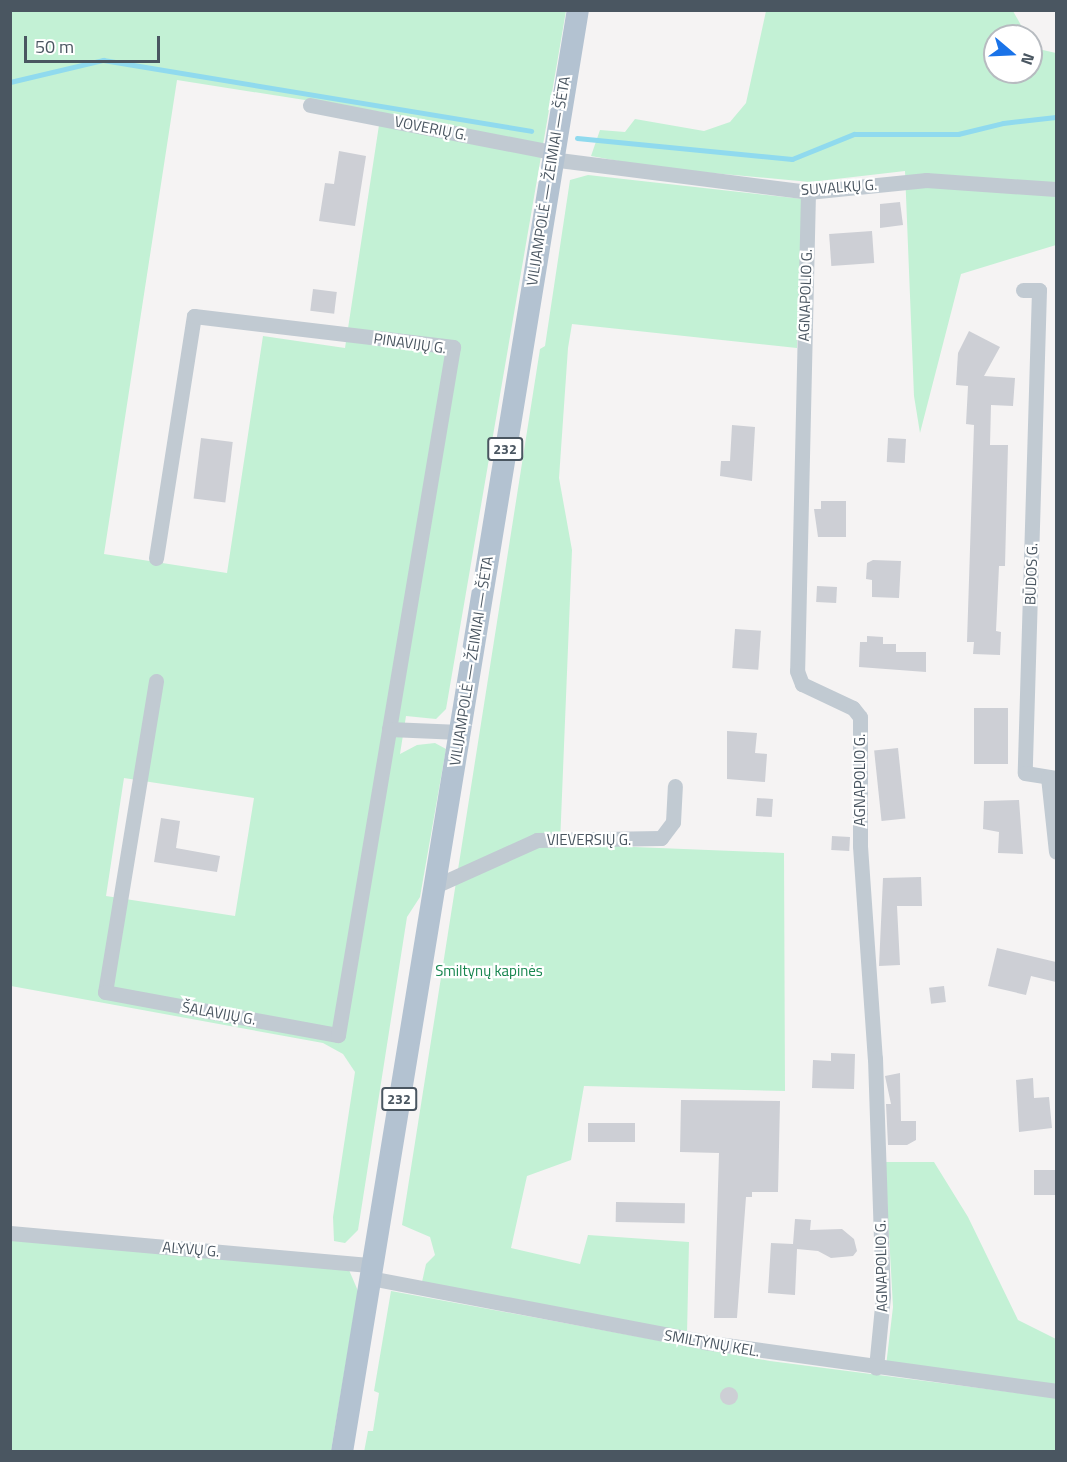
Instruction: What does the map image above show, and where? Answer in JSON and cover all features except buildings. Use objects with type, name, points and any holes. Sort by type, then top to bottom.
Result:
[{"type":"main road","name":"VILIJAMPOLĖ — ŽEIMIAI — ŠĖTA","points":[[342,1452],[552,155],[578,10]]},
{"type":"street","name":"VOVERIŲ G.","points":[[310,105],[552,155]]},
{"type":"street","name":"SUVALKŲ G.","points":[[552,155],[808,192],[926,180],[1056,189]]},
{"type":"street","name":"AGNAPOLIO G.","points":[[808,192],[797,671],[802,684],[853,708],[860,717],[860,846],[875,1058],[883,1296],[876,1368]]},
{"type":"street","name":"BŪDOS G.","points":[[1023,290],[1039,290],[1025,773],[1052,777],[1056,852]]},
{"type":"street","name":"PINAVIJŲ G.","points":[[156,558],[194,316],[453,347],[389,729]]},
{"type":"street","name":"ŠALAVIJŲ G.","points":[[156,681],[105,992],[338,1035],[389,729]]},
{"type":"street","points":[[389,729],[460,732]]},
{"type":"street","name":"VIEVERSIŲ G.","points":[[433,887],[537,840],[661,838],[673,822],[675,786]]},
{"type":"street","name":"ALYVŲ G.","points":[[10,1233],[371,1271]]},
{"type":"street","name":"SMILTYNŲ KEL.","points":[[371,1271],[704,1342],[1056,1392]]},
{"type":"green space","points":[[10,11],[566,11],[446,709],[436,719],[406,716],[400,754],[417,745],[435,743],[446,749],[420,897],[407,917],[358,1230],[345,1243],[334,1241],[333,1217],[355,1072],[343,1054],[323,1043],[11,986]],"holes":[[[177,80],[381,112],[345,348],[263,336],[227,573],[104,554]],[[124,778],[254,798],[235,916],[106,896]]]},
{"type":"green space","points":[[766,11],[1013,11],[1020,24],[983,24],[983,84],[1043,84],[1043,50],[1056,53],[1056,245],[961,274],[920,433],[914,396],[905,171],[810,182],[657,168],[591,156],[600,130],[625,132],[635,119],[704,131],[730,122],[746,103]]},
{"type":"green space","name":"Smiltynų kapinės","points":[[588,175],[803,199],[797,348],[572,324],[568,348],[559,478],[572,550],[560,844],[784,853],[785,1091],[584,1086],[571,1160],[527,1176],[511,1248],[580,1264],[588,1235],[689,1242],[687,1335],[422,1282],[426,1264],[435,1255],[430,1237],[402,1225],[540,349],[545,346],[570,180]]},
{"type":"green space","points":[[885,1162],[934,1162],[968,1217],[1018,1320],[1056,1339],[1056,1385],[886,1366],[893,1307]]},
{"type":"green space","points":[[10,1240],[349,1270],[358,1291],[331,1451],[11,1451]]},
{"type":"green space","points":[[391,1291],[770,1361],[1056,1398],[1056,1451],[364,1452],[368,1431],[373,1431],[379,1393],[374,1391]]},
{"type":"waterway","points":[[10,82],[103,60],[531,131]]},
{"type":"waterway","points":[[577,138],[792,159],[854,134],[958,134],[1003,123],[1056,117]]}]
